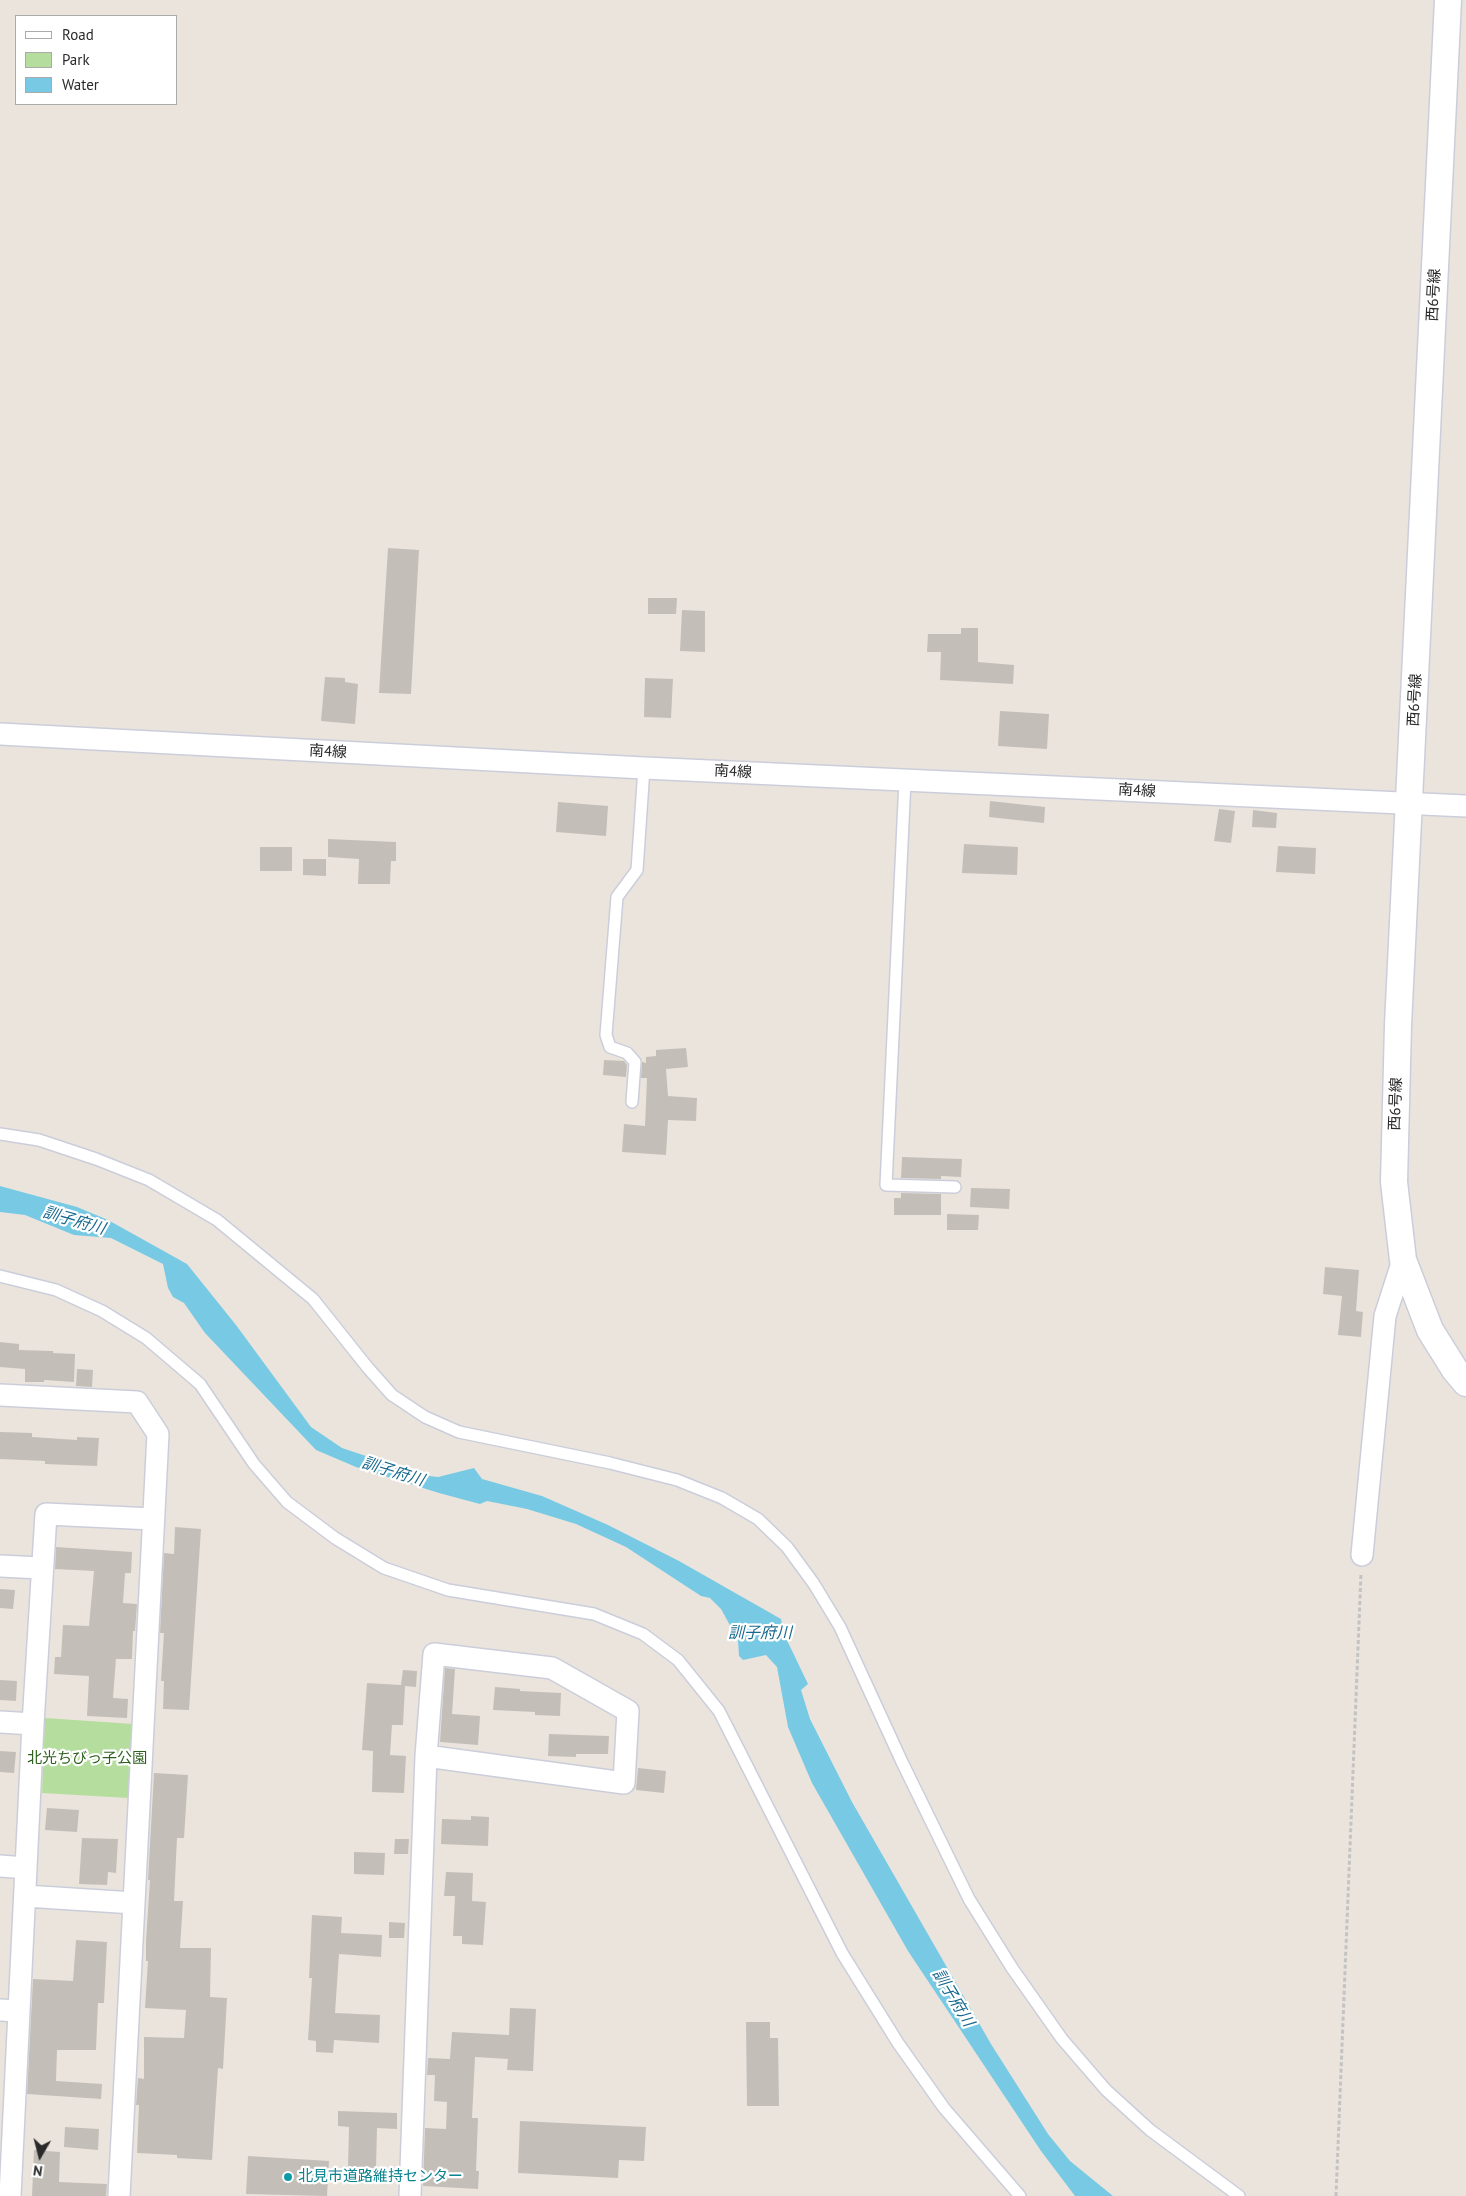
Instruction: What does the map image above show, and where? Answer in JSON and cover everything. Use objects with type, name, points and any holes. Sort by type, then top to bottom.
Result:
[{"type":"street","name":"西6号線","points":[[1448,0],[1398,1025],[1394,1182],[1403,1260],[1430,1330],[1455,1370],[1466,1382]]},
{"type":"street","name":"南4線","points":[[0,734],[644,768],[1466,806]]},
{"type":"street","points":[[1362,1555],[1385,1316],[1403,1260]]},
{"type":"street","points":[[0,1395],[137,1402],[158,1434],[119,2196]]},
{"type":"street","points":[[10,2196],[9,2010],[25,1896],[41,1568],[46,1514],[153,1520]]},
{"type":"street","points":[[0,1566],[41,1568]]},
{"type":"street","points":[[410,2196],[426,1756],[434,1654],[552,1668],[628,1711],[624,1783],[426,1756]]},
{"type":"street","points":[[0,1722],[33,1724]]},
{"type":"street","points":[[0,1866],[26,1868]]},
{"type":"street","points":[[25,1896],[134,1904]]},
{"type":"lane","points":[[632,1102],[634,1062],[627,1053],[610,1048],[606,1035],[616,897],[637,870],[644,768]]},
{"type":"lane","points":[[905,780],[886,1185],[954,1187]]},
{"type":"lane","points":[[0,1134],[39,1140],[96,1159],[148,1180],[217,1220],[313,1299],[392,1395],[425,1417],[459,1432],[610,1463],[677,1480],[722,1498],[758,1519],[787,1547],[814,1584],[840,1628],[902,1762],[969,1899],[1017,1976],[1062,2039],[1106,2090],[1150,2130],[1239,2196]]},
{"type":"lane","points":[[0,1276],[56,1290],[102,1311],[146,1338],[200,1384],[254,1464],[287,1502],[335,1538],[384,1568],[448,1590],[594,1614],[643,1634],[678,1660],[718,1711],[842,1953],[898,2043],[944,2108],[1020,2196]]},
{"type":"path","points":[[1336,2196],[1362,1555]]},
{"type":"green space","name":"北光ちびっ子公園","points":[[45,1718],[133,1724],[129,1798],[42,1793]]},
{"type":"water","name":"訓子府川","points":[[0,1186],[77,1207],[108,1220],[187,1264],[236,1325],[311,1427],[342,1448],[375,1459],[392,1462],[421,1475],[438,1477],[474,1468],[482,1479],[542,1496],[608,1525],[679,1561],[781,1619],[784,1634],[808,1684],[801,1690],[810,1719],[852,1802],[991,2044],[1048,2134],[1070,2161],[1113,2196],[1075,2196],[1041,2151],[908,1951],[812,1783],[788,1727],[777,1667],[766,1655],[743,1660],[739,1656],[738,1640],[721,1609],[710,1598],[701,1596],[626,1547],[576,1524],[527,1509],[487,1501],[480,1504],[439,1493],[356,1467],[316,1450],[205,1333],[184,1303],[173,1297],[168,1288],[163,1264],[111,1238],[74,1235],[25,1215],[0,1212]]},
{"type":"building","points":[[388,548],[419,550],[411,694],[379,693]]},
{"type":"building","points":[[648,598],[677,598],[676,614],[648,614]]},
{"type":"building","points":[[682,610],[705,611],[705,652],[680,651]]},
{"type":"building","points":[[961,628],[978,628],[978,662],[1014,665],[1013,684],[940,680],[941,652],[927,652],[928,634],[961,634]]},
{"type":"building","points":[[325,677],[345,678],[345,682],[358,684],[355,724],[321,721]]},
{"type":"building","points":[[645,678],[673,679],[671,718],[644,717]]},
{"type":"building","points":[[1000,711],[1049,714],[1047,749],[998,746]]},
{"type":"building","points":[[990,801],[1045,807],[1044,823],[989,817]]},
{"type":"building","points":[[558,802],[608,806],[606,836],[556,832]]},
{"type":"building","points":[[1219,809],[1235,811],[1231,843],[1214,841]]},
{"type":"building","points":[[1253,810],[1277,813],[1276,828],[1252,827]]},
{"type":"building","points":[[328,839],[396,842],[396,861],[391,861],[390,884],[358,884],[359,859],[328,857]]},
{"type":"building","points":[[964,844],[1018,847],[1017,875],[962,873]]},
{"type":"building","points":[[1278,846],[1316,848],[1315,874],[1276,872]]},
{"type":"building","points":[[260,847],[292,847],[292,871],[260,871]]},
{"type":"building","points":[[303,859],[326,859],[326,876],[303,875]]},
{"type":"building","points":[[686,1048],[688,1067],[666,1069],[668,1096],[697,1098],[696,1121],[668,1120],[666,1155],[622,1152],[624,1124],[645,1126],[647,1078],[641,1078],[642,1062],[646,1063],[646,1057],[656,1056],[656,1050]]},
{"type":"building","points":[[604,1060],[624,1061],[627,1065],[626,1077],[603,1075]]},
{"type":"building","points":[[902,1157],[962,1159],[961,1177],[941,1176],[941,1179],[901,1178]]},
{"type":"building","points":[[971,1188],[1010,1189],[1009,1209],[970,1207]]},
{"type":"building","points":[[901,1193],[941,1194],[941,1215],[894,1215],[894,1198],[901,1198]]},
{"type":"building","points":[[947,1214],[979,1215],[978,1230],[947,1230]]},
{"type":"building","points":[[1325,1267],[1359,1270],[1356,1311],[1363,1312],[1361,1337],[1338,1335],[1342,1296],[1323,1294]]},
{"type":"building","points":[[0,1342],[19,1344],[19,1350],[75,1354],[74,1382],[44,1380],[44,1382],[25,1382],[25,1369],[0,1367]]},
{"type":"building","points":[[77,1369],[93,1370],[92,1387],[76,1386]]},
{"type":"building","points":[[0,1432],[32,1433],[32,1437],[77,1440],[77,1437],[99,1438],[97,1466],[45,1464],[45,1461],[0,1459]]},
{"type":"building","points":[[175,1527],[201,1529],[189,1710],[163,1709],[164,1681],[161,1681],[164,1633],[160,1633],[164,1553],[174,1554]]},
{"type":"building","points":[[56,1547],[132,1552],[131,1573],[125,1573],[123,1603],[137,1604],[135,1631],[133,1631],[132,1659],[116,1659],[113,1698],[128,1699],[127,1718],[87,1716],[89,1676],[54,1674],[55,1657],[61,1657],[63,1625],[89,1626],[94,1571],[55,1569]]},
{"type":"building","points":[[0,1589],[15,1590],[13,1609],[0,1608]]},
{"type":"building","points":[[445,1668],[455,1669],[452,1714],[480,1716],[478,1745],[440,1742]]},
{"type":"building","points":[[403,1670],[417,1671],[416,1687],[405,1686],[403,1725],[392,1725],[390,1755],[406,1756],[404,1793],[372,1792],[373,1751],[362,1750],[367,1683],[401,1685]]},
{"type":"building","points":[[0,1680],[17,1681],[16,1701],[0,1700]]},
{"type":"building","points":[[495,1687],[520,1689],[520,1691],[561,1693],[560,1716],[535,1715],[535,1712],[493,1710]]},
{"type":"building","points":[[549,1734],[609,1736],[608,1754],[576,1754],[576,1757],[548,1756]]},
{"type":"building","points":[[0,1751],[16,1752],[14,1773],[0,1772]]},
{"type":"building","points":[[638,1768],[666,1771],[664,1793],[636,1790]]},
{"type":"building","points":[[154,1773],[188,1775],[184,1838],[177,1838],[174,1901],[183,1901],[180,1948],[211,1948],[210,1997],[227,1998],[223,2069],[218,2068],[212,2160],[177,2158],[177,2155],[137,2153],[139,2105],[136,2105],[138,2078],[144,2079],[144,2037],[184,2038],[186,2010],[145,2008],[148,1961],[146,1961],[146,1941],[150,1880],[148,1880]]},
{"type":"building","points":[[47,1808],[79,1810],[77,1832],[45,1830]]},
{"type":"building","points":[[471,1816],[489,1817],[488,1846],[441,1844],[442,1819],[471,1820]]},
{"type":"building","points":[[82,1838],[118,1839],[116,1873],[108,1872],[107,1885],[79,1884]]},
{"type":"building","points":[[395,1839],[409,1839],[408,1854],[394,1854]]},
{"type":"building","points":[[354,1852],[385,1853],[384,1875],[354,1874]]},
{"type":"building","points":[[446,1872],[473,1873],[472,1901],[486,1902],[483,1945],[462,1944],[462,1936],[453,1936],[455,1896],[444,1896]]},
{"type":"building","points":[[312,1915],[342,1917],[341,1933],[382,1935],[381,1957],[339,1954],[335,2013],[380,2015],[379,2043],[334,2040],[333,2053],[316,2052],[316,2041],[308,2040],[312,1978],[309,1978]]},
{"type":"building","points":[[389,1922],[405,1923],[404,1938],[389,1938]]},
{"type":"building","points":[[76,1940],[107,1942],[104,2003],[98,2003],[96,2050],[57,2050],[56,2081],[102,2084],[101,2099],[27,2094],[33,1979],[73,1981]]},
{"type":"building","points":[[510,2008],[536,2009],[533,2071],[507,2070],[508,2059],[475,2057],[472,2118],[478,2118],[476,2171],[479,2171],[478,2189],[423,2186],[425,2128],[446,2129],[447,2102],[434,2101],[435,2075],[427,2075],[428,2058],[450,2059],[452,2032],[509,2035]]},
{"type":"building","points":[[746,2022],[770,2022],[770,2038],[778,2038],[779,2106],[747,2106]]},
{"type":"building","points":[[338,2111],[397,2113],[397,2129],[377,2128],[376,2168],[348,2168],[349,2127],[338,2126]]},
{"type":"building","points":[[520,2121],[646,2127],[644,2161],[619,2160],[618,2178],[518,2173]]},
{"type":"building","points":[[65,2127],[99,2129],[98,2150],[64,2147]]},
{"type":"building","points":[[34,2150],[60,2152],[59,2182],[107,2184],[106,2196],[32,2196]]},
{"type":"building","name":"北見市道路維持センター","points":[[248,2156],[329,2161],[327,2196],[246,2194]]},
{"type":"place","name":"北見市道路維持センター","points":[[288,2177]]}]
